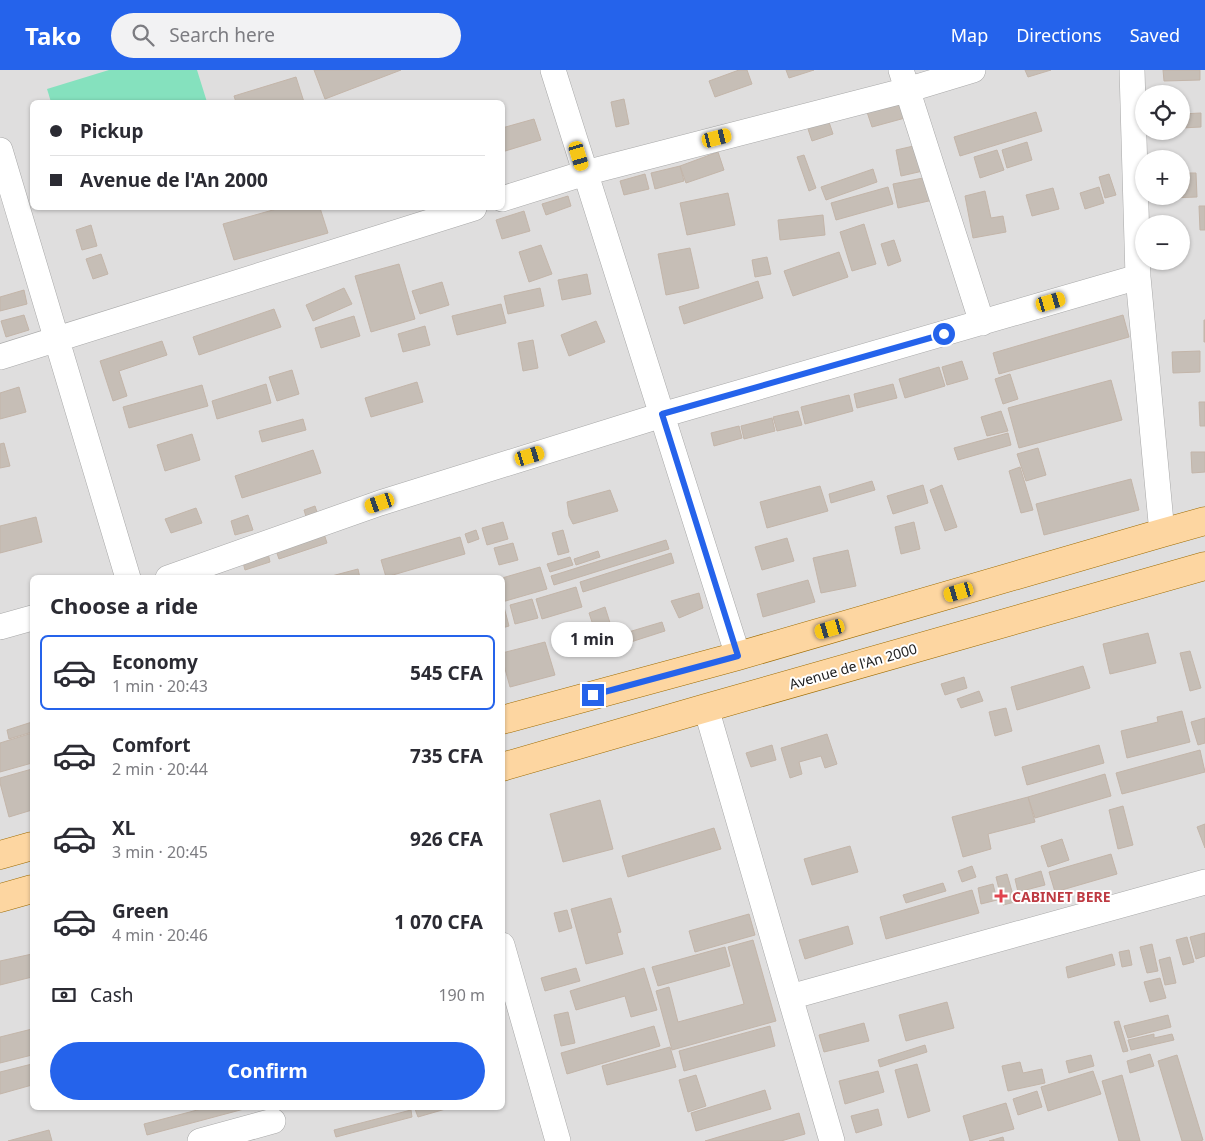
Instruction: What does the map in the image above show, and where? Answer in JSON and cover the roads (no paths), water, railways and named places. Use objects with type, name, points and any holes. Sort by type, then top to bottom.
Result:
[{"type":"main road","points":[[505,719],[738,656],[1205,521]]},
{"type":"main road","name":"Avenue de l'An 2000","points":[[505,766],[1205,566]]},
{"type":"main road","points":[[0,855],[30,847]]},
{"type":"main road","points":[[0,898],[30,890]]},
{"type":"street","points":[[552,70],[738,656]]},
{"type":"street","points":[[505,198],[904,80],[973,70]]},
{"type":"street","points":[[1132,70],[1138,277],[1162,532]]},
{"type":"street","points":[[904,80],[982,323]]},
{"type":"street","points":[[0,150],[127,575]]},
{"type":"street","points":[[0,356],[468,210]]},
{"type":"street","points":[[176,575],[380,503],[662,414],[1138,277]]},
{"type":"street","points":[[0,627],[30,619]]},
{"type":"street","points":[[706,708],[832,1141]]},
{"type":"street","points":[[790,997],[1205,882]]},
{"type":"street","points":[[505,956],[558,1141]]},
{"type":"street","points":[[200,1141],[274,1123]]},
{"type":"place","name":"CABINET BERE","points":[[1001,896]]}]
